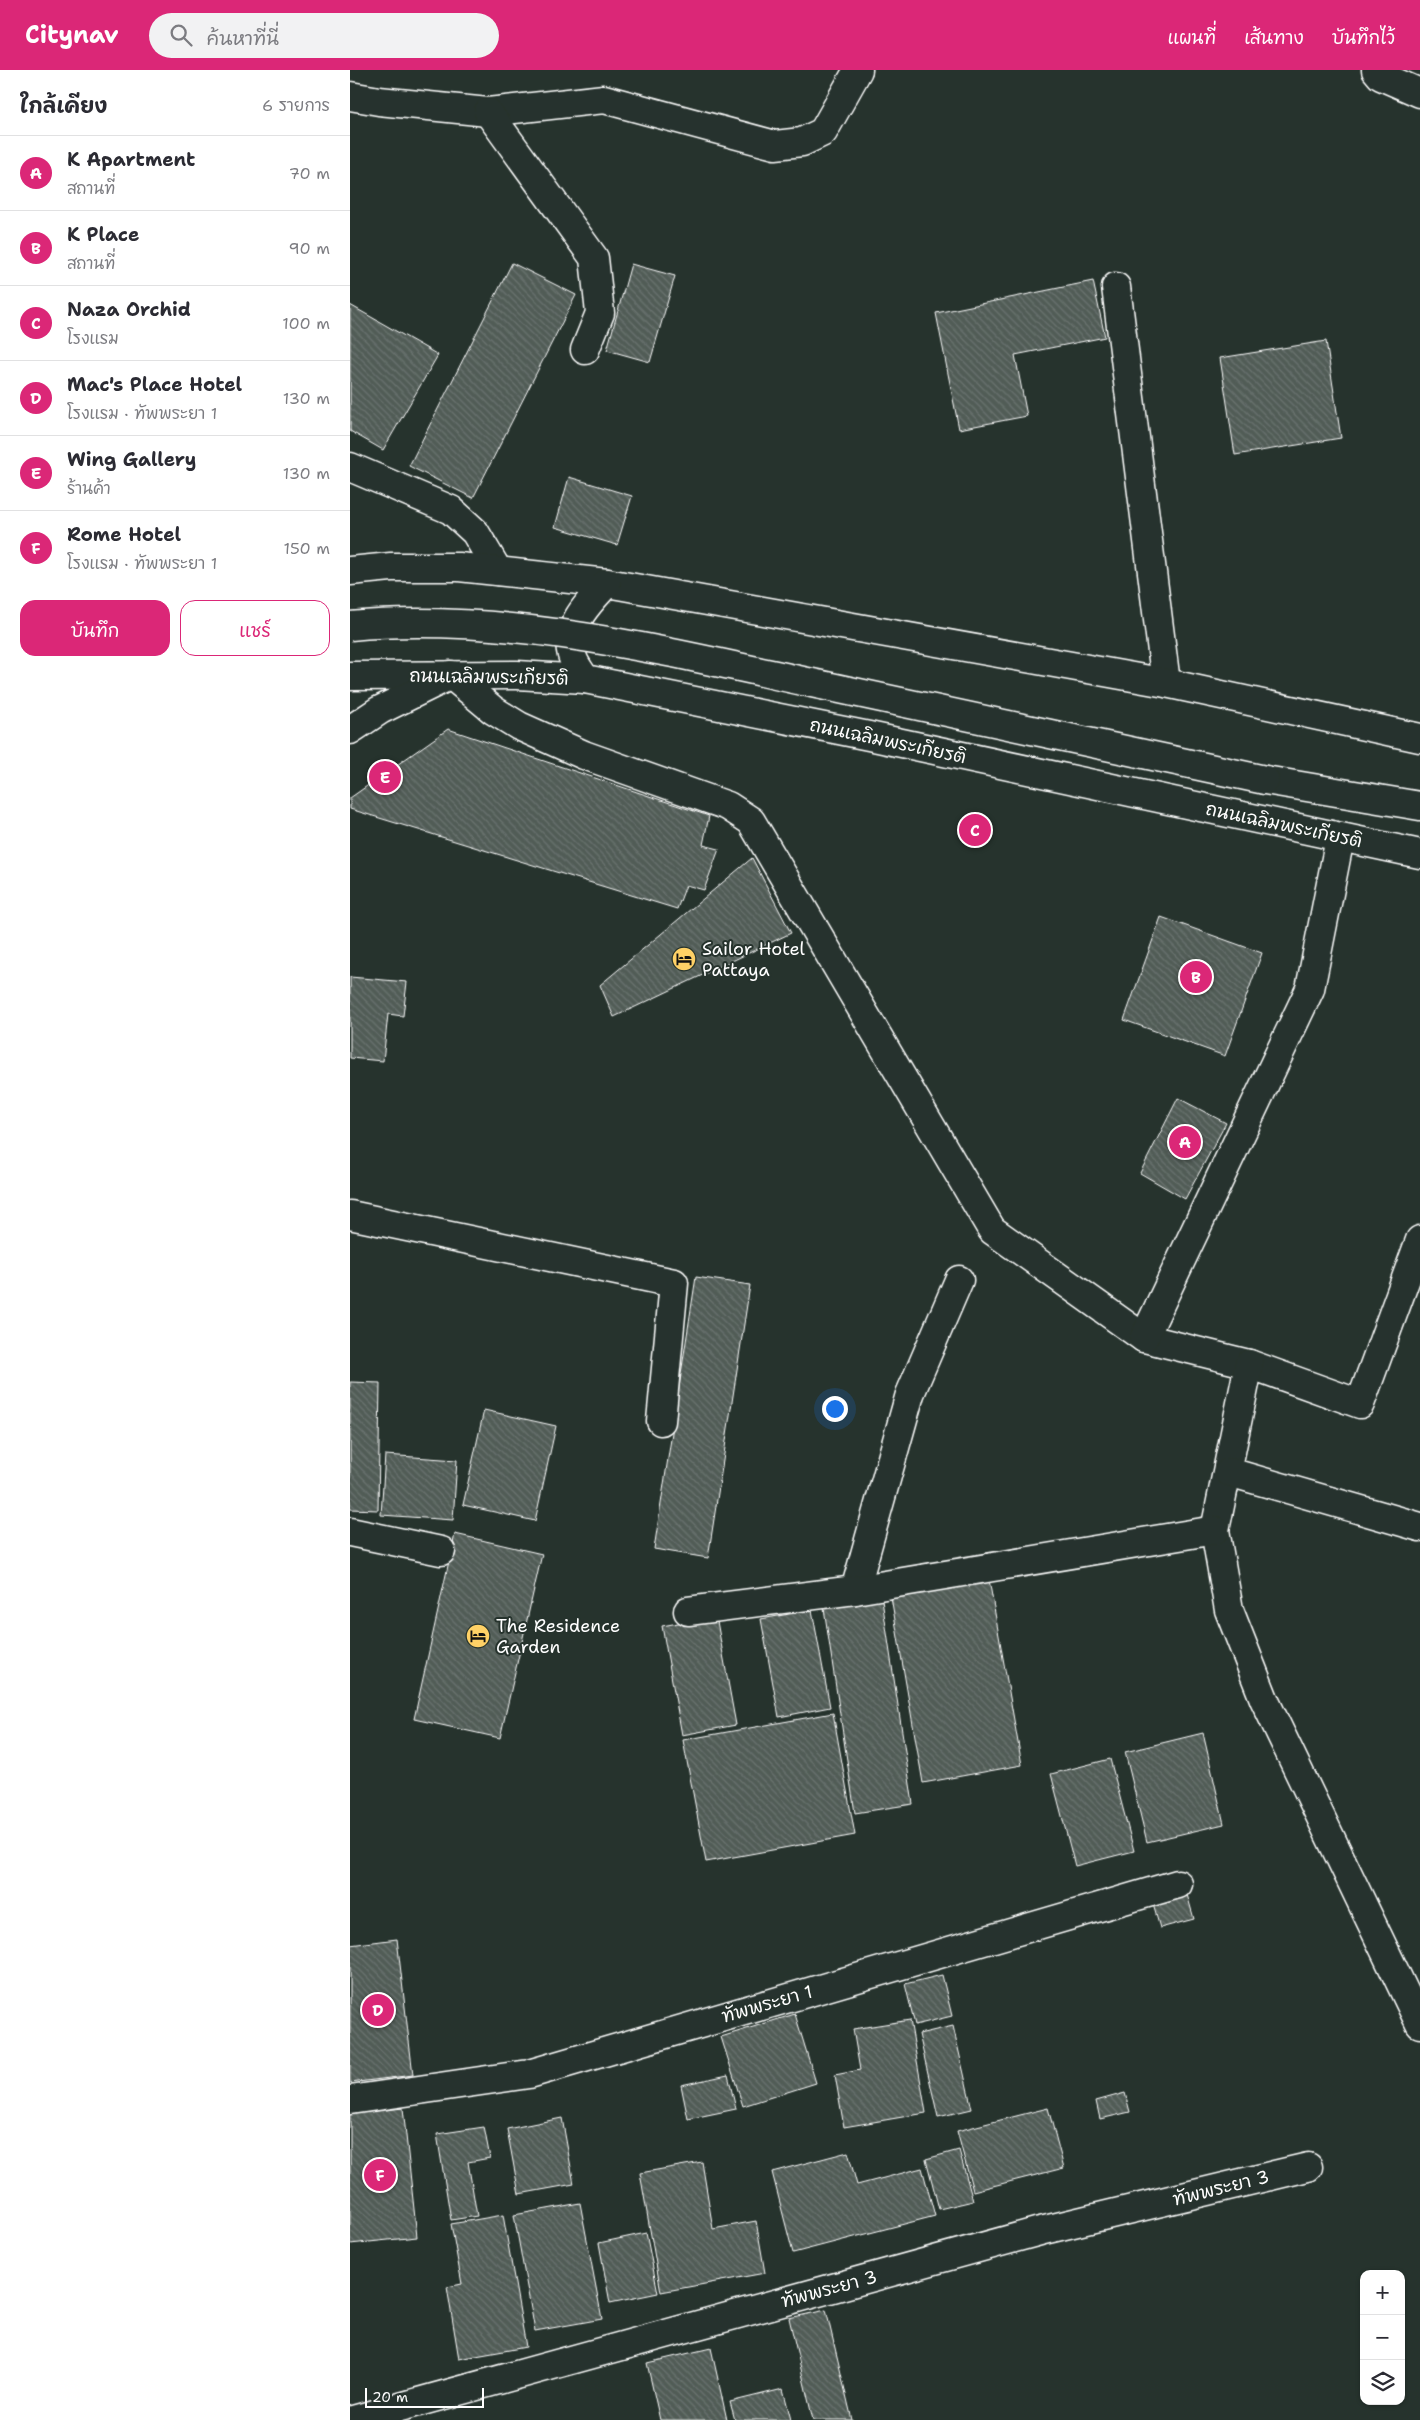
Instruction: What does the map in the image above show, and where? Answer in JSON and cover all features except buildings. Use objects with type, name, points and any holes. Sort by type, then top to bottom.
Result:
[{"type":"street","points":[[350,96],[379,101],[488,112],[604,99],[776,145],[802,142],[823,132],[858,70]]},
{"type":"street","points":[[1376,70],[1381,76],[1420,93]]},
{"type":"street","points":[[488,112],[594,258],[600,313],[584,350]]},
{"type":"street","points":[[1116,287],[1166,683]]},
{"type":"street","points":[[350,467],[451,510],[475,532],[498,571]]},
{"type":"street","points":[[350,571],[391,567],[458,567],[607,583],[1166,683],[1420,738]]},
{"type":"street","points":[[584,679],[572,657],[572,632],[582,610],[607,583]]},
{"type":"street","points":[[350,626],[437,624],[515,627],[625,643],[1265,780],[1420,806]]},
{"type":"street","points":[[350,730],[380,710],[451,675],[493,710],[520,726],[584,755],[728,806],[751,821],[992,1230],[1144,1338],[1249,1364],[1360,1404],[1420,1240]]},
{"type":"street","name":"ถนนเฉลิมพระเกียรติ","points":[[350,676],[517,675],[584,679],[869,736],[1420,854]]},
{"type":"street","points":[[1144,1338],[1310,989],[1340,838]]},
{"type":"street","points":[[350,1215],[674,1283],[661,1421]]},
{"type":"street","points":[[855,1590],[910,1394],[959,1280]]},
{"type":"street","points":[[1249,1364],[1229,1472],[1215,1530],[1229,1610],[1264,1699],[1420,2024]]},
{"type":"street","points":[[1229,1472],[1420,1527]]},
{"type":"street","points":[[688,1611],[855,1590],[1215,1530]]},
{"type":"street","points":[[350,1532],[440,1551]]},
{"type":"street","name":"ทัพพระยา 1","points":[[350,2100],[529,2074],[1178,1884]]},
{"type":"street","name":"ทัพพระยา 3","points":[[353,2420],[1040,2231],[1308,2167]]},
{"type":"place","name":"Wing Gallery","points":[[385,777]]},
{"type":"place","name":"Naza Orchid","points":[[975,830]]},
{"type":"place","name":"Sailor Hotel Pattaya","points":[[684,959]]},
{"type":"place","name":"K Place","points":[[1196,977]]},
{"type":"place","name":"K Apartment","points":[[1185,1142]]},
{"type":"place","name":"The Residence Garden","points":[[478,1636]]},
{"type":"place","name":"Mac's Place Hotel","points":[[378,2010]]},
{"type":"place","name":"Rome Hotel","points":[[380,2175]]}]
